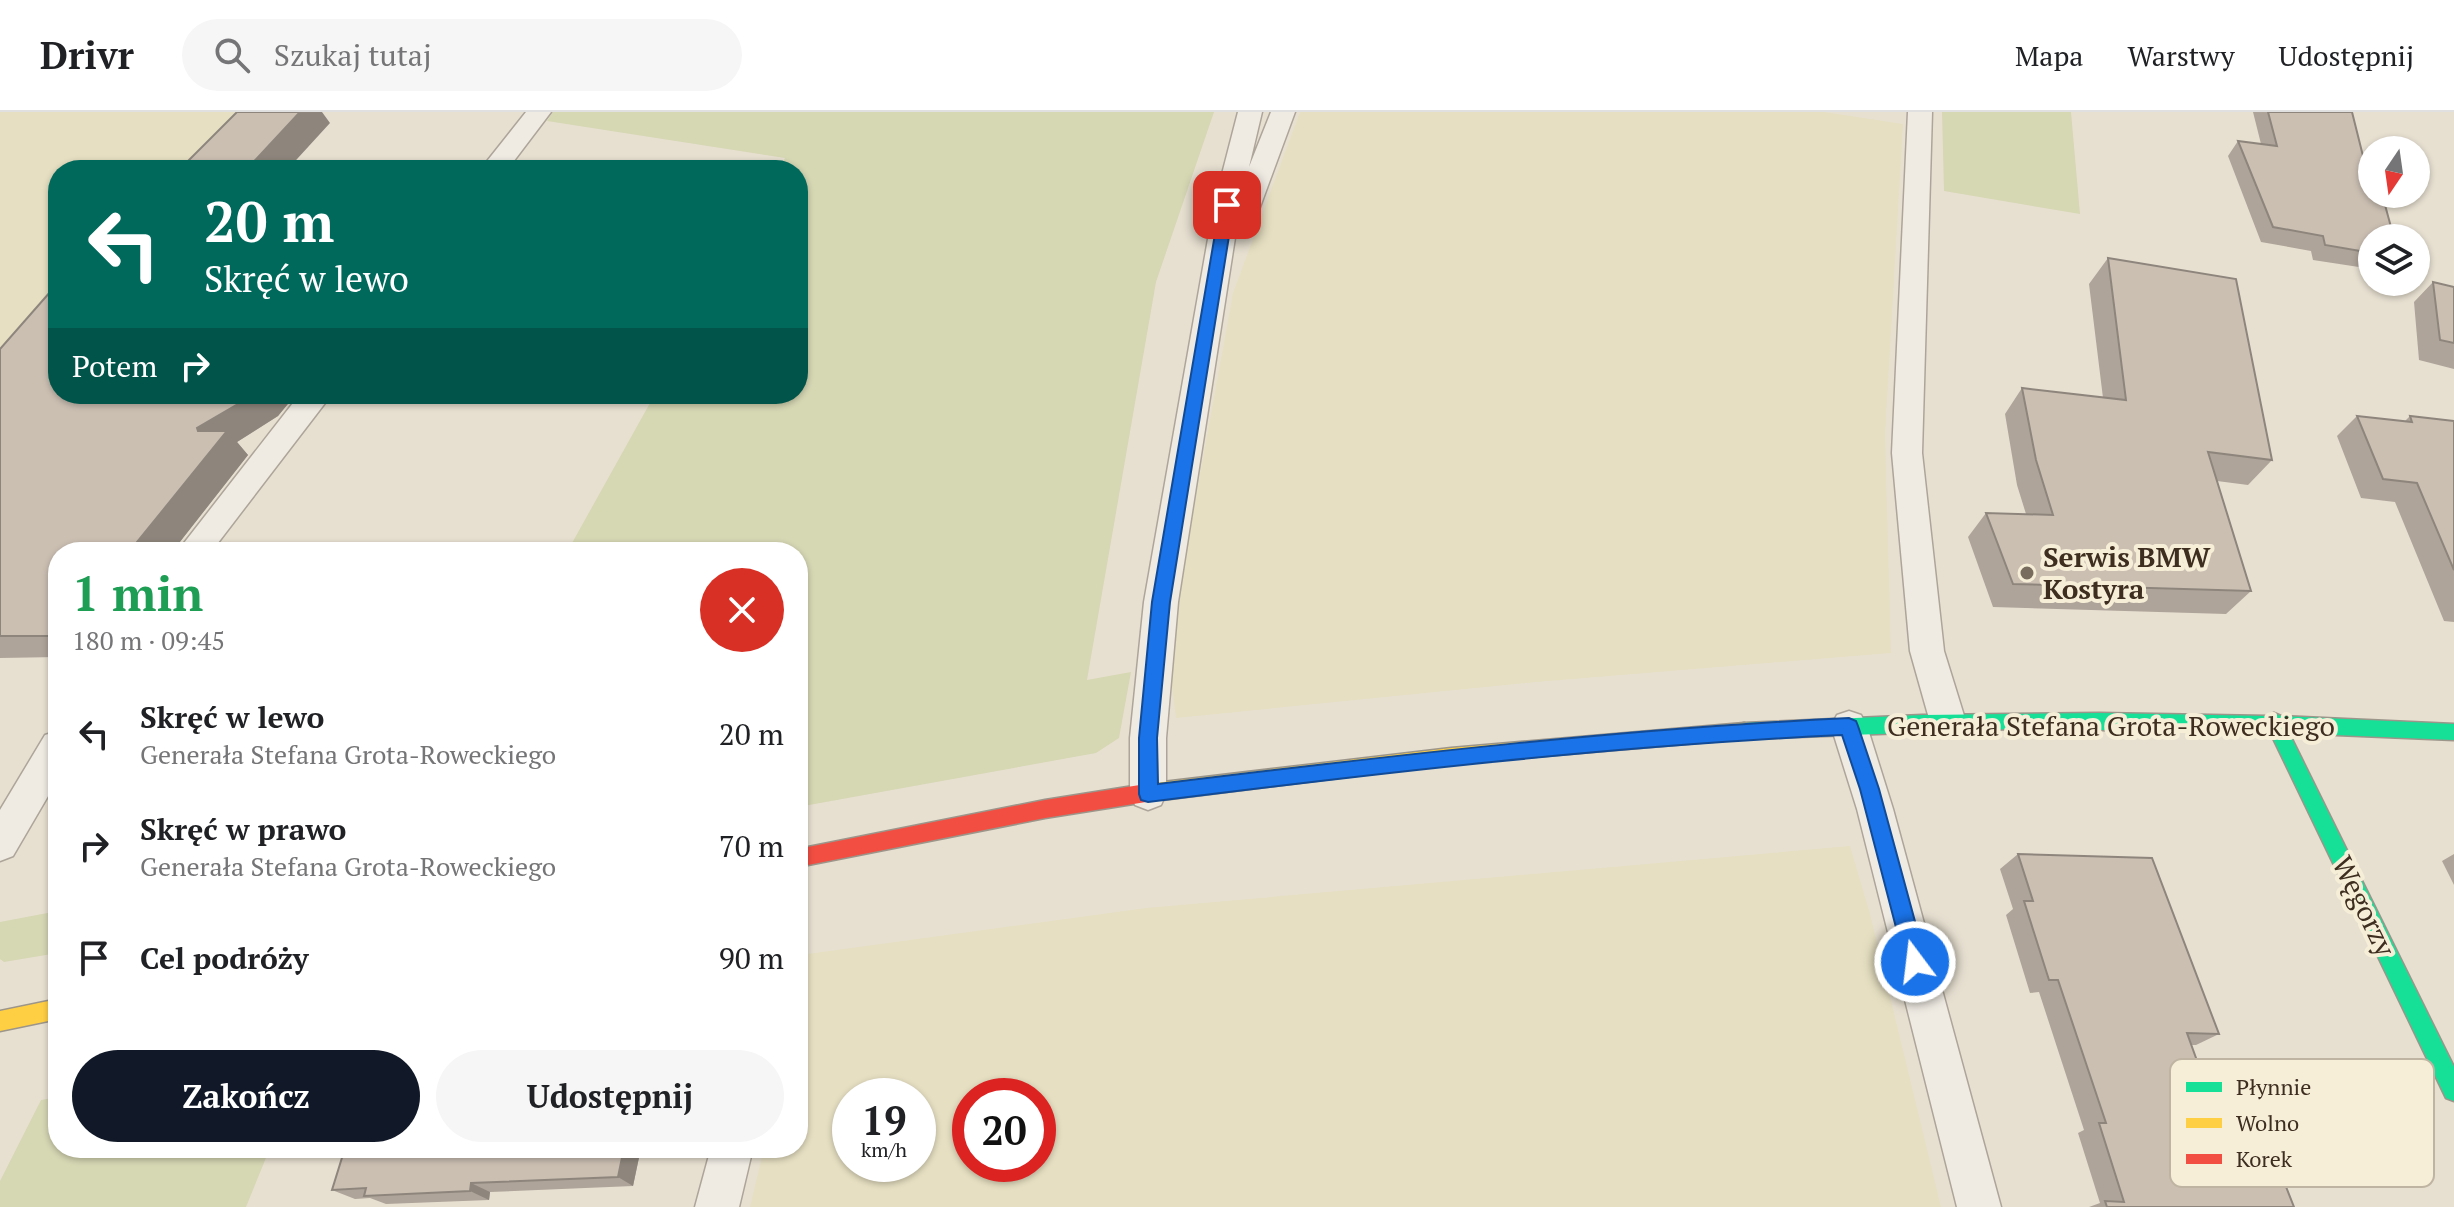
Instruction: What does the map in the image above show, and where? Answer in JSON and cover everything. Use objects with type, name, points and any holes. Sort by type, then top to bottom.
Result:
[{"type":"street","name":"Generała Stefana Grota-Roweckiego","points":[[808,856],[1148,794],[1360,767],[1693,734],[1993,720],[2274,721],[2454,732]]},
{"type":"street","name":"Węgorzy","points":[[2274,721],[2454,1090]]},
{"type":"street","points":[[0,1021],[48,1011]]},
{"type":"lane","points":[[501,160],[539,112]]},
{"type":"lane","points":[[1148,794],[1148,738],[1161,602],[1215,294],[1227,205],[1250,112]]},
{"type":"lane","points":[[1215,294],[1283,112]]},
{"type":"lane","points":[[1920,112],[1907,453],[1927,651],[1948,722]]},
{"type":"lane","points":[[201,542],[309,404]]},
{"type":"lane","points":[[1849,726],[1875,809],[1979,1207]]},
{"type":"lane","points":[[0,844],[48,763]]},
{"type":"lane","points":[[717,1207],[729,1158]]},
{"type":"shaded area","points":[[0,112],[247,112],[201,160],[48,160],[48,322],[0,372]]},
{"type":"shaded area","points":[[1300,112],[1824,112],[1903,124],[1885,434],[1891,653],[1536,682],[1176,718],[1168,652],[1233,293]]},
{"type":"shaded area","points":[[1850,846],[1870,914],[1941,1207],[750,1207],[762,1158],[808,1158],[808,954],[1146,908]]},
{"type":"green space","points":[[553,112],[1214,112],[1156,282],[1087,680],[1131,672],[1119,738],[1096,753],[808,805],[808,542],[573,542],[649,404],[808,404],[808,160],[784,160],[547,121]]},
{"type":"green space","points":[[1942,112],[2071,112],[2080,214],[1944,191]]},
{"type":"green space","points":[[48,913],[48,955],[4,962],[0,959],[0,922]]},
{"type":"green space","points":[[48,1099],[48,1158],[266,1158],[246,1207],[0,1207],[0,1181],[41,1100]]},
{"type":"building","points":[[237,112],[300,112],[255,160],[189,160]]},
{"type":"building","points":[[2268,112],[2352,112],[2358,136],[2358,208],[2386,208],[2390,224],[2358,224],[2358,251],[2325,245],[2323,236],[2273,227],[2238,141],[2277,146]]},
{"type":"building","points":[[2108,258],[2236,279],[2272,460],[2208,452],[2251,591],[2013,584],[1986,513],[2053,515],[2036,460],[2022,388],[2126,400]]},
{"type":"building","points":[[2433,282],[2454,287],[2454,343],[2440,340]]},
{"type":"building","points":[[48,294],[48,404],[238,404],[197,428],[198,431],[227,431],[137,542],[48,542],[48,636],[0,636],[0,349]]},
{"type":"building","points":[[2357,416],[2412,422],[2410,416],[2454,421],[2454,570],[2417,483],[2383,479]]},
{"type":"building","points":[[2018,854],[2152,858],[2219,1034],[2187,1033],[2196,1059],[2170,1059],[2170,1187],[2286,1187],[2294,1207],[2107,1207],[2105,1201],[2124,1202],[2099,1123],[2106,1123],[2058,980],[2049,980],[2024,901],[2033,901]]},
{"type":"building","points":[[342,1158],[622,1158],[618,1177],[471,1183],[470,1191],[364,1196],[366,1188],[332,1190]]},
{"type":"traffic: fast","points":[[1744,731],[1922,723],[2099,721],[2276,724],[2454,732]]},
{"type":"traffic: fast","points":[[2274,721],[2454,1090]]},
{"type":"traffic: slow","points":[[1146,793],[1451,756],[1744,731]]},
{"type":"traffic: slow","points":[[0,1021],[48,1011]]},
{"type":"traffic: jam","points":[[808,856],[1045,809],[1146,793]]},
{"type":"place","name":"Serwis BMW Kostyra","points":[[2027,573]]},
{"type":"route","points":[[1227,205],[1215,294],[1161,602],[1148,738],[1148,794],[1360,767],[1693,734],[1849,726],[1870,789],[1915,962]]}]
